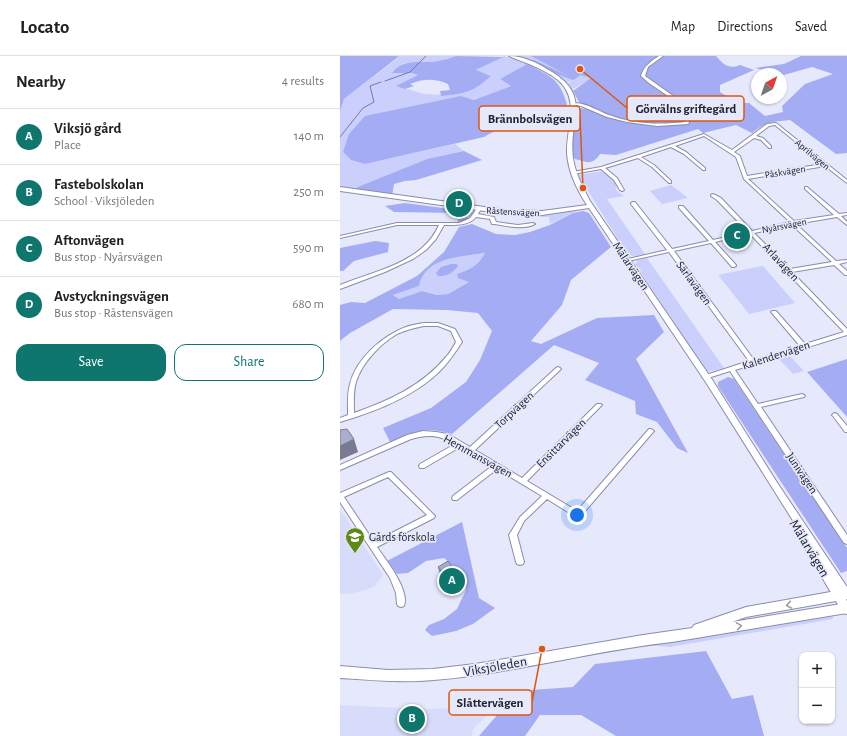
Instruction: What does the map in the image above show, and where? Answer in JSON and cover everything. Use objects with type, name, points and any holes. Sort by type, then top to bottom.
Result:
[{"type":"main road","name":"Viksjöleden","points":[[672,637],[746,612],[845,595]]},
{"type":"main road","name":"Viksjöleden","points":[[340,672],[388,676],[433,675],[475,670],[643,640],[672,637],[847,609]]},
{"type":"street","name":"Mälarvägen","points":[[511,56],[537,66],[556,77],[570,92],[573,104],[569,151],[573,173],[590,206],[628,260],[705,377],[775,486],[806,542],[845,595],[847,609]]},
{"type":"street","points":[[573,104],[581,105],[608,116],[632,122],[659,125],[687,123],[674,99],[643,76],[647,67],[661,56]]},
{"type":"street","name":"Aprilvägen","points":[[753,136],[770,124],[778,125],[847,182]]},
{"type":"street","points":[[573,173],[602,168],[704,135],[732,152],[740,159],[744,178],[847,274]]},
{"type":"street","points":[[732,152],[753,136],[762,139],[770,147]]},
{"type":"street","points":[[672,146],[685,153],[704,169]]},
{"type":"street","points":[[639,157],[653,166],[670,182]]},
{"type":"street","name":"Påskvägen","points":[[744,178],[826,165]]},
{"type":"street","points":[[602,168],[616,179],[622,190]]},
{"type":"street","points":[[806,188],[847,224]]},
{"type":"street","name":"Råstensvägen","points":[[340,189],[506,212],[532,213],[590,206]]},
{"type":"street","name":"Arlavägen","points":[[713,195],[719,199],[752,232],[847,332]]},
{"type":"street","name":"Särlavägen","points":[[633,203],[671,251],[753,363]]},
{"type":"street","points":[[681,207],[734,266]]},
{"type":"street","points":[[340,237],[397,224],[460,224],[472,219],[479,208]]},
{"type":"street","name":"Nyårsvägen","points":[[628,260],[792,223],[847,214]]},
{"type":"street","points":[[475,215],[492,218],[494,223],[518,226],[533,224]]},
{"type":"street","points":[[340,287],[394,266],[414,255],[430,244],[438,235],[442,225]]},
{"type":"street","points":[[789,271],[847,261]]},
{"type":"street","points":[[774,312],[804,347]]},
{"type":"street","points":[[340,420],[388,403],[416,387],[432,375],[454,351],[459,342],[453,330],[445,326],[424,324],[411,326],[384,341],[370,354],[356,375],[351,394],[351,416]]},
{"type":"street","name":"Kalendervägen","points":[[705,377],[732,370],[847,332]]},
{"type":"street","name":"Torpvägen","points":[[471,450],[558,369]]},
{"type":"street","name":"Junivägen","points":[[732,370],[847,541]]},
{"type":"street","points":[[757,406],[802,396]]},
{"type":"street","name":"Ensittarvägen","points":[[523,481],[599,404]]},
{"type":"street","points":[[835,415],[847,430]]},
{"type":"street","name":"Hemmansvägen","points":[[340,468],[409,437],[423,433],[436,434],[446,436],[471,450],[578,515],[651,431]]},
{"type":"street","points":[[422,466],[459,444]]},
{"type":"street","points":[[455,498],[497,466]]},
{"type":"street","points":[[372,546],[432,516],[389,474],[340,496],[372,546],[393,577],[400,593],[401,604]]},
{"type":"street","points":[[520,562],[512,535],[522,519],[546,496]]},
{"type":"shaded area","points":[[340,56],[398,56],[344,99],[340,111]]},
{"type":"shaded area","points":[[398,56],[456,56],[438,61],[404,63],[392,73],[412,73],[418,75],[397,86],[424,94],[442,95],[491,75],[475,71],[504,56],[527,64],[500,79],[511,86],[474,100],[461,96],[343,151],[351,160],[365,164],[455,144],[464,151],[427,159],[353,190],[340,187],[340,111],[344,99],[397,59]]},
{"type":"shaded area","points":[[456,56],[503,57],[476,70],[491,76],[478,86],[463,93],[441,96],[440,91],[450,90],[448,84],[433,80],[415,82],[410,84],[414,86],[405,89],[396,86],[418,75],[412,73],[392,73],[402,65],[413,62],[445,60]]},
{"type":"shaded area","points":[[518,56],[633,56],[571,90],[567,84],[574,80],[564,84],[542,68]]},
{"type":"shaded area","points":[[531,56],[716,56],[726,65],[733,67],[740,65],[751,69],[751,71],[720,85],[720,92],[738,103],[749,103],[765,116],[783,112],[782,106],[787,104],[787,101],[805,84],[833,74],[812,67],[787,74],[787,68],[755,68],[784,64],[801,56],[847,56],[847,153],[836,154],[790,120],[766,124],[752,133],[736,125],[703,133],[698,129],[616,155],[600,154],[591,162],[575,159],[572,154],[575,108],[589,109],[580,104],[573,91],[591,78],[581,75],[573,80],[551,72],[529,60],[534,60],[569,76]]},
{"type":"shaded area","points":[[527,64],[556,81],[563,93],[569,112],[498,129],[484,137],[365,164],[351,160],[343,152],[349,134],[365,116],[461,96],[474,100],[511,86],[500,79]]},
{"type":"shaded area","points":[[464,151],[482,160],[416,180],[394,184],[392,196],[353,190],[427,159]]},
{"type":"shaded area","points":[[604,171],[617,184],[616,190],[624,196],[607,199],[645,254],[633,256],[626,252],[578,175]]},
{"type":"shaded area","points":[[671,185],[688,198],[662,204],[650,191]]},
{"type":"shaded area","points":[[405,203],[473,212],[464,221],[458,222],[456,213],[394,212],[385,206]]},
{"type":"shaded area","points":[[588,208],[579,210],[550,224],[549,217],[498,213],[519,214]]},
{"type":"shaded area","points":[[583,211],[589,213],[611,247],[571,280],[562,305],[531,341],[541,344],[597,318],[654,315],[664,332],[636,359],[688,453],[677,448],[657,422],[636,414],[635,401],[585,380],[599,363],[554,345],[452,434],[435,430],[427,430],[390,442],[383,428],[431,408],[466,382],[480,360],[492,331],[478,313],[447,310],[393,309],[350,333],[340,341],[340,305],[351,302],[365,303],[417,276],[444,252],[459,227],[472,224],[496,234],[515,235],[530,232],[550,225],[573,213]],"holes":[[[485,253],[480,261],[474,266],[457,274],[458,278],[469,282],[448,294],[437,295],[422,291],[399,299],[393,295],[419,286],[428,269],[436,264],[445,260]]]},
{"type":"shaded area","points":[[375,241],[389,243],[388,252],[354,261],[343,271],[340,271],[340,248]]},
{"type":"shaded area","points":[[486,253],[474,266],[467,271],[458,274],[469,282],[448,294],[438,295],[422,291],[399,299],[393,295],[419,286],[423,276],[429,269],[437,264],[446,260]]},
{"type":"shaded area","points":[[647,258],[724,368],[707,372],[635,264],[638,260]]},
{"type":"shaded area","points":[[457,264],[458,266],[449,274],[438,276],[436,273],[441,267]]},
{"type":"shaded area","points":[[763,266],[795,303],[749,314],[718,275]]},
{"type":"shaded area","points":[[788,354],[804,371],[793,374],[777,357]]},
{"type":"shaded area","points":[[847,359],[847,417],[807,372]]},
{"type":"shaded area","points":[[728,377],[734,379],[847,548],[847,571],[841,573],[718,386],[718,382]]},
{"type":"shaded area","name":"Gårds förskola","points":[[340,509],[383,575],[374,587],[355,593],[340,594]]},
{"type":"shaded area","points":[[462,522],[479,598],[495,608],[473,624],[456,631],[432,636],[425,630],[429,625],[444,619],[457,609],[466,590],[464,580],[455,567],[444,558],[426,561],[408,573],[397,574],[387,561]]},
{"type":"shaded area","points":[[829,613],[832,614],[833,619],[670,647],[648,645]]},
{"type":"shaded area","points":[[706,651],[732,699],[753,695],[764,736],[616,736],[581,715],[540,715],[525,736],[479,736],[505,706],[532,690],[573,687],[595,664]]},
{"type":"shaded area","points":[[507,696],[474,728],[471,736],[340,736],[340,705],[421,709],[457,708]]},
{"type":"building","points":[[347,429],[354,439],[340,446],[340,430]]},
{"type":"building","points":[[448,561],[462,578],[452,584],[438,567]]},
{"type":"waterway","points":[[385,81],[410,72],[426,56]]},
{"type":"waterway","points":[[340,137],[363,108],[374,102],[370,86],[381,82]]},
{"type":"place","name":"Görvälns griftegård","points":[[580,69]]},
{"type":"place","name":"Brännbolsvägen","points":[[583,188]]},
{"type":"place","name":"Avstyckningsvägen","points":[[459,204]]},
{"type":"place","name":"Aftonvägen","points":[[737,236]]},
{"type":"place","name":"Gårds förskola","points":[[355,554]]},
{"type":"place","name":"Viksjö gård","points":[[452,581]]},
{"type":"place","name":"Slåttervägen","points":[[542,649]]},
{"type":"place","name":"Fastebolskolan","points":[[412,719]]}]
